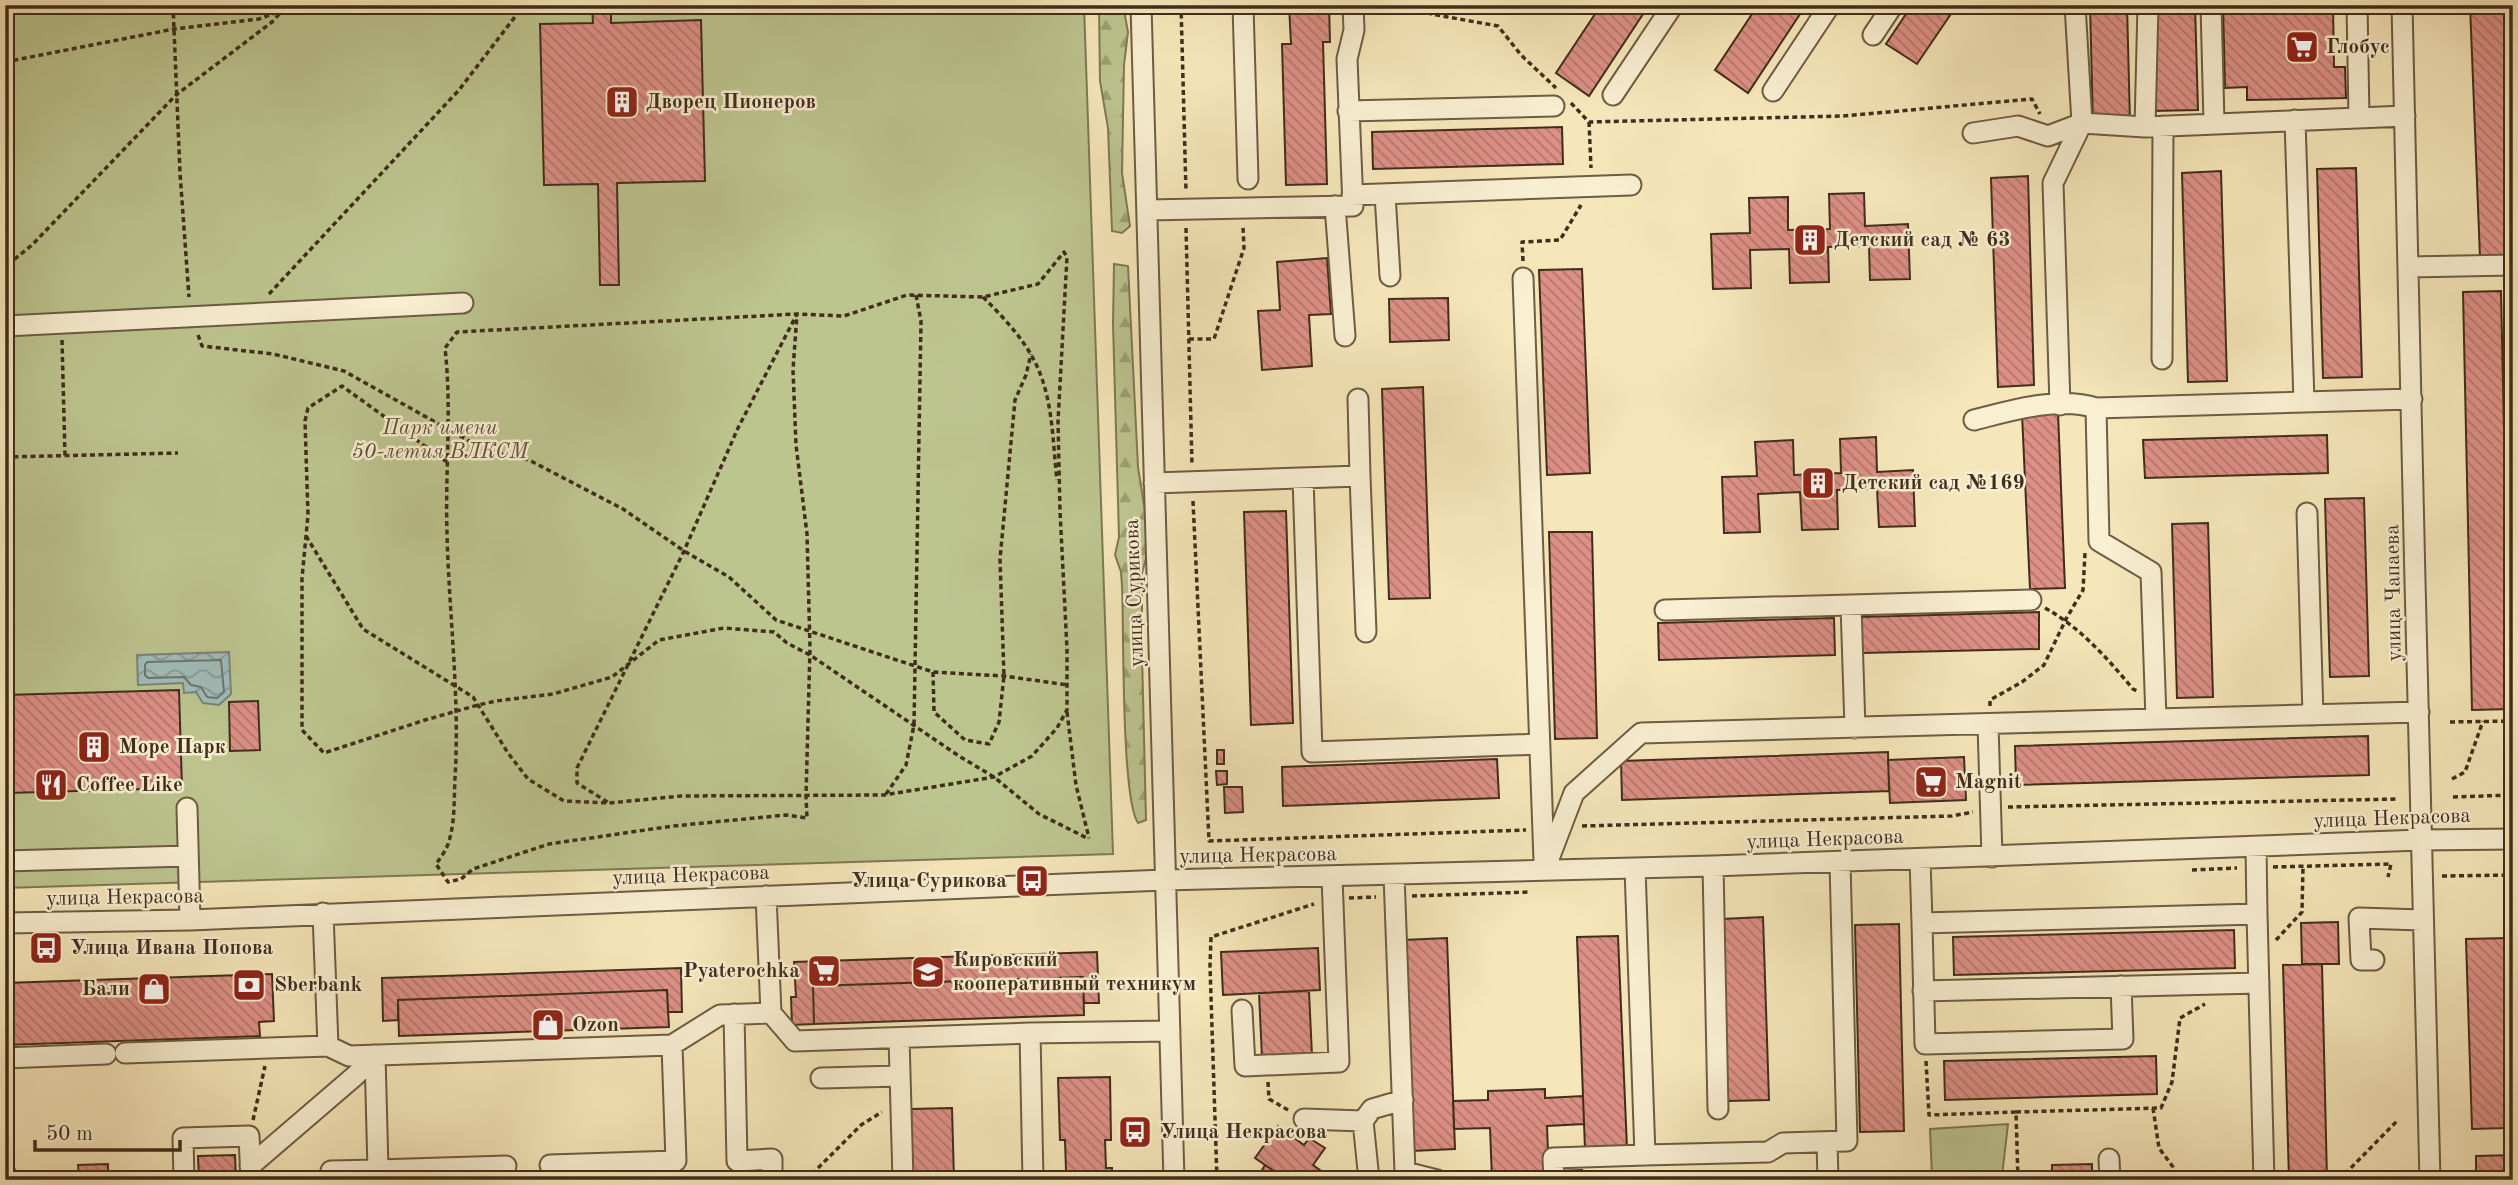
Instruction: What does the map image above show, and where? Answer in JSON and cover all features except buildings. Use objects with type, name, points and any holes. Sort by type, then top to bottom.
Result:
[{"type":"street","name":"улица Сурикова","points":[[1141,5],[1174,1180]]},
{"type":"street","points":[[1243,5],[1248,178]]},
{"type":"street","points":[[1148,211],[1353,206],[1347,59],[1354,30],[1353,5]]},
{"type":"street","points":[[1613,95],[1673,5]]},
{"type":"street","points":[[1773,91],[1830,5]]},
{"type":"street","points":[[1873,35],[1893,5]]},
{"type":"street","points":[[2060,405],[2053,183],[2082,123],[2076,5]]},
{"type":"street","points":[[2148,5],[2162,359]]},
{"type":"street","points":[[2211,5],[2214,123]]},
{"type":"street","points":[[2357,5],[2359,118]]},
{"type":"street","name":"улица Чапаева","points":[[2402,5],[2430,1180]]},
{"type":"street","points":[[1348,111],[1562,100]]},
{"type":"street","points":[[1973,133],[2018,126],[2048,136],[2082,123],[2154,126],[2405,116]]},
{"type":"street","points":[[2295,120],[2304,402]]},
{"type":"street","points":[[1352,195],[1631,185]]},
{"type":"street","points":[[1385,194],[1390,276]]},
{"type":"street","points":[[1335,206],[1345,336]]},
{"type":"street","points":[[2409,267],[2513,265]]},
{"type":"street","points":[[1523,278],[1539,744],[1552,830],[1545,869]]},
{"type":"street","points":[[5,326],[463,303]]},
{"type":"street","points":[[1974,420],[2032,406],[2084,404],[2095,408],[2413,398]]},
{"type":"street","points":[[1358,400],[1366,632]]},
{"type":"street","points":[[2095,408],[2099,541],[2151,572],[2155,719]]},
{"type":"street","points":[[1154,482],[1360,476]]},
{"type":"street","points":[[1303,478],[1312,752],[1539,744]]},
{"type":"street","points":[[2307,513],[2313,715]]},
{"type":"street","points":[[1665,610],[2031,600]]},
{"type":"street","points":[[1851,605],[1855,728]]},
{"type":"street","points":[[1552,830],[1574,793],[1641,733],[2419,712]]},
{"type":"street","points":[[1987,724],[1992,857]]},
{"type":"street","points":[[187,808],[190,920]]},
{"type":"street","name":"улица Некрасова","points":[[5,923],[190,920],[1165,880],[1713,866],[2421,840],[2513,839]]},
{"type":"street","points":[[2256,847],[2264,1180]]},
{"type":"street","points":[[5,861],[188,856]]},
{"type":"street","points":[[1920,859],[1925,1044],[2123,1039],[2121,986]]},
{"type":"street","points":[[1554,1180],[1553,1158],[1768,1152],[1783,1143],[1847,1141],[1840,862]]},
{"type":"street","points":[[1713,866],[1718,1109]]},
{"type":"street","points":[[1635,868],[1645,1155]]},
{"type":"street","points":[[1394,875],[1405,1172],[1437,1180]]},
{"type":"street","points":[[1242,1010],[1245,1066],[1339,1062],[1332,877]]},
{"type":"street","points":[[766,896],[771,1013],[795,1041],[1170,1031]]},
{"type":"street","points":[[323,913],[328,1046]]},
{"type":"street","points":[[1922,923],[2257,914]]},
{"type":"street","points":[[2375,960],[2361,960],[2359,918],[2422,920]]},
{"type":"street","points":[[1923,991],[2259,983]]},
{"type":"street","points":[[5,1058],[328,1046],[349,1056],[672,1045],[720,1014],[771,1013]]},
{"type":"street","points":[[734,1014],[737,1161],[772,1159],[772,1180]]},
{"type":"street","points":[[1030,1033],[1033,1180]]},
{"type":"street","points":[[899,1038],[903,1180]]},
{"type":"street","points":[[550,1165],[676,1161],[672,1045]]},
{"type":"street","points":[[375,1055],[379,1170]]},
{"type":"street","points":[[251,1173],[375,1055]]},
{"type":"street","points":[[821,1078],[900,1076]]},
{"type":"street","points":[[1369,1180],[1363,1121],[1372,1109],[1403,1100]]},
{"type":"street","points":[[1304,1119],[1363,1121]]},
{"type":"street","points":[[184,1180],[183,1138],[250,1136],[251,1173]]},
{"type":"street","points":[[1827,1142],[1828,1180]]},
{"type":"street","points":[[2109,1159],[2110,1180]]},
{"type":"street","points":[[331,1180],[331,1171],[506,1166]]},
{"type":"path","points":[[173,5],[180,173],[190,317],[202,346],[272,354],[344,371],[487,451],[529,460],[623,509],[684,551],[729,577],[776,620],[933,672],[1004,676],[1068,685]]},
{"type":"path","points":[[251,314],[459,90],[524,5]]},
{"type":"path","points":[[1181,5],[1192,482],[1209,841],[1964,813]]},
{"type":"path","points":[[1422,5],[1431,14],[1498,26],[1562,100],[1589,122],[1843,116],[2032,99],[2041,116]]},
{"type":"path","points":[[5,62],[174,29],[259,19],[283,10],[272,22],[177,95],[32,245],[5,267]]},
{"type":"path","points":[[1589,122],[1591,187]]},
{"type":"path","points":[[1189,339],[1213,339],[1244,248],[1242,209]]},
{"type":"path","points":[[1523,278],[1522,242],[1560,240],[1574,217]]},
{"type":"path","points":[[447,462],[342,386],[308,408],[305,421],[308,515],[302,578],[302,730],[324,753],[457,711],[478,705],[553,694],[612,677],[659,640],[723,628],[774,632],[787,643],[810,655],[994,777],[1039,814],[1089,839],[1076,785],[1067,710],[1058,421],[1067,257],[1064,252],[1038,284],[983,297],[907,295],[844,316],[797,314],[457,332],[444,348],[449,384],[448,565],[457,711],[453,815],[449,843],[436,864],[448,881],[461,879],[473,869],[549,844],[786,815],[807,818],[806,796],[810,655],[810,633],[807,534],[796,445],[793,370],[797,314]]},
{"type":"path","points":[[884,795],[906,765],[914,725],[921,321],[916,295]]},
{"type":"path","points":[[983,297],[1010,324],[1031,354],[1041,377],[1047,401],[1059,501]]},
{"type":"path","points":[[609,803],[577,783],[577,768],[684,551],[738,428],[797,314]]},
{"type":"path","points":[[62,323],[65,456]]},
{"type":"path","points":[[933,672],[934,712],[965,740],[989,744],[999,722],[1004,676],[1000,559],[1015,400],[1026,375],[1031,354]]},
{"type":"path","points":[[5,457],[178,453]]},
{"type":"path","points":[[306,536],[363,629],[473,697],[508,753],[528,779],[564,801],[609,803],[681,796],[884,795],[994,777],[1032,756],[1057,728],[1067,710]]},
{"type":"path","points":[[1997,696],[2044,665],[2083,590],[2085,573]]},
{"type":"path","points":[[2031,600],[2066,619],[2133,689],[2155,697]]},
{"type":"path","points":[[2452,779],[2465,772],[2483,721]]},
{"type":"path","points":[[2450,722],[2513,721]]},
{"type":"path","points":[[2453,797],[2513,795]]},
{"type":"path","points":[[1990,808],[2397,799]]},
{"type":"path","points":[[2182,870],[2391,864],[2388,877]]},
{"type":"path","points":[[2274,941],[2302,912],[2303,866]]},
{"type":"path","points":[[2442,876],[2513,875]]},
{"type":"path","points":[[1217,1180],[1211,937],[1332,899],[1542,891]]},
{"type":"path","points":[[1925,1044],[1928,1115],[2161,1108],[2172,1082],[2180,1018]]},
{"type":"path","points":[[250,1136],[269,1048]]},
{"type":"path","points":[[1268,1076],[1269,1099]]},
{"type":"path","points":[[806,1180],[861,1125],[901,1100]]},
{"type":"path","points":[[2153,1108],[2159,1147],[2173,1167],[2178,1180]]},
{"type":"path","points":[[2016,1112],[2018,1180]]},
{"type":"path","points":[[2339,1180],[2397,1121]]},
{"type":"green space","name":"Парк имени 50-летия ВЛКСМ","points":[[5,5],[1084,5],[1113,854],[5,888]]},
{"type":"green space","points":[[1099,5],[1123,5],[1128,32],[1124,65],[1122,173],[1130,226],[1122,233],[1112,231],[1108,128],[1100,81]]},
{"type":"green space","points":[[1114,264],[1128,266],[1138,467],[1149,536],[1142,573],[1146,820],[1138,823],[1133,807],[1126,748],[1122,586],[1121,572],[1115,555],[1119,537]]},
{"type":"green space","points":[[2008,1124],[2002,1176],[1932,1177],[1930,1129]]},
{"type":"water","points":[[229,652],[231,694],[219,705],[203,703],[196,692],[184,693],[183,683],[138,685],[137,655]]},
{"type":"place","name":"Глобус","points":[[2302,47]]},
{"type":"place","name":"Дворец Пионеров","points":[[622,102]]},
{"type":"place","name":"Детский сад № 63","points":[[1810,240]]},
{"type":"place","name":"Детский сад №169","points":[[1818,483]]},
{"type":"place","name":"Море Парк","points":[[94,747]]},
{"type":"place","name":"Magnit","points":[[1931,782]]},
{"type":"place","name":"Coffee Like","points":[[51,785]]},
{"type":"place","name":"Улица Сурикова","points":[[1032,881]]},
{"type":"place","name":"Улица Ивана Попова","points":[[46,948]]},
{"type":"place","name":"Pyaterochka","points":[[824,971]]},
{"type":"place","name":"Кировский кооперативный техникум","points":[[928,972]]},
{"type":"place","name":"Sberbank","points":[[249,985]]},
{"type":"place","name":"Бали","points":[[154,989]]},
{"type":"place","name":"Ozon","points":[[548,1025]]},
{"type":"place","name":"Улица Некрасова","points":[[1135,1132]]}]
